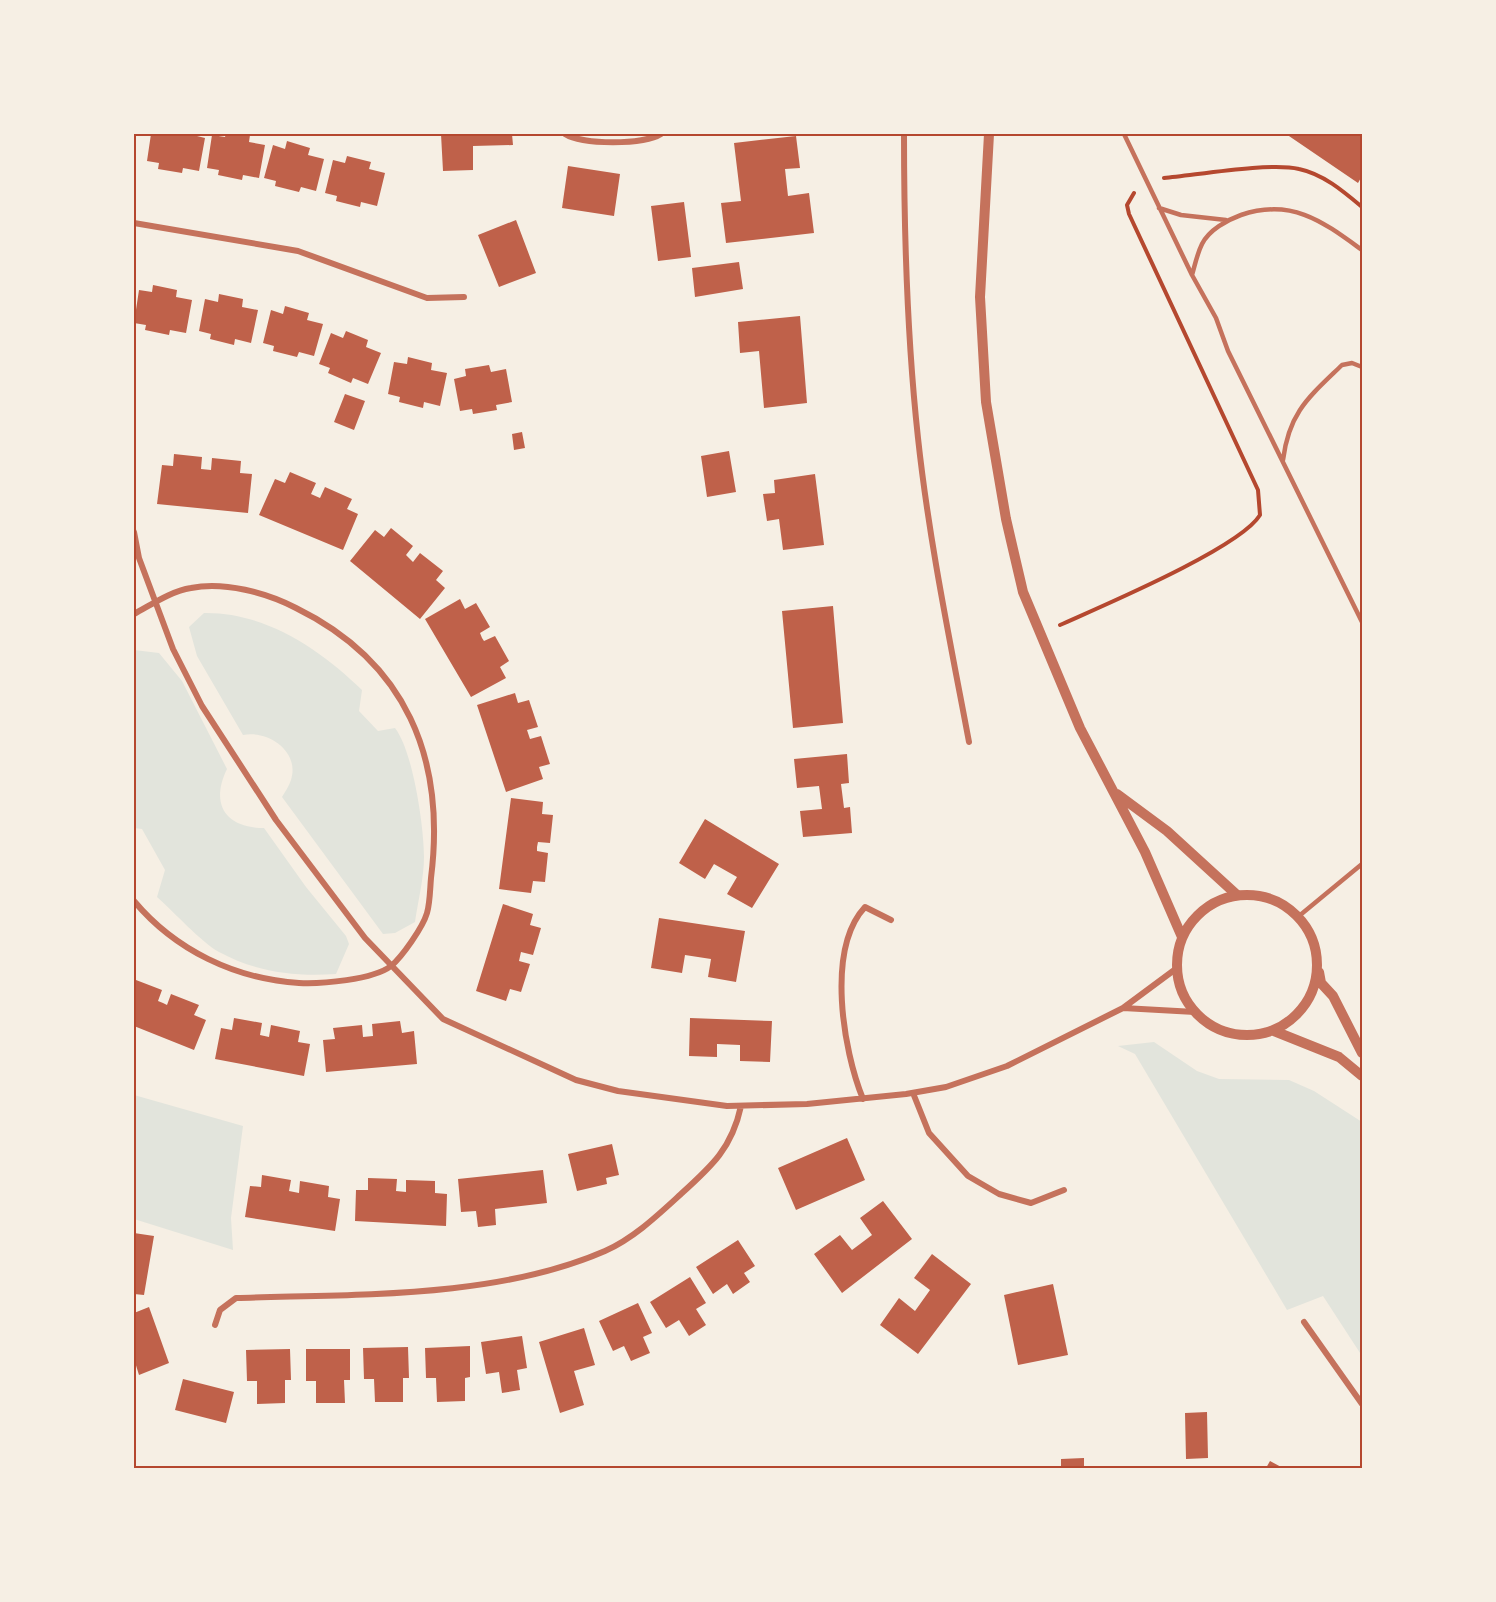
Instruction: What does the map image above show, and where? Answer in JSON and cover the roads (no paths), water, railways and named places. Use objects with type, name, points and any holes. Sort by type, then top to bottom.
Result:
[{"type":"street","points":[[565,134],[597,142],[652,139],[661,134]]},
{"type":"street","points":[[904,134],[909,335],[918,438],[932,545],[969,742]]},
{"type":"street","points":[[989,134],[980,297],[986,402],[1008,530],[1023,592],[1080,728],[1144,852],[1182,937]]},
{"type":"street","points":[[134,223],[298,251],[428,298],[464,297]]},
{"type":"street","points":[[134,532],[155,603],[173,649],[202,706],[244,774],[365,938],[443,1019],[576,1080],[618,1091],[677,1101],[741,1106],[863,1099],[946,1087],[1007,1066],[1123,1008],[1177,968]]},
{"type":"street","points":[[134,614],[189,588],[206,586],[242,590],[286,602],[336,630],[360,649],[383,671],[400,696],[420,742],[430,778],[433,861],[427,914],[416,934],[391,966],[354,979],[315,983],[273,981],[219,965],[179,944],[134,901]]},
{"type":"street","points":[[1114,792],[1167,831],[1237,895]]},
{"type":"street","points":[[1318,969],[1314,989],[1305,1006],[1291,1021],[1274,1031],[1257,1035],[1232,1034],[1208,1024],[1185,998],[1177,968],[1182,937],[1204,909],[1220,900],[1237,895],[1259,895],[1281,902],[1299,916],[1310,932],[1322,983],[1333,996],[1362,1053]]},
{"type":"street","points":[[863,1099],[849,1059],[844,1018],[842,989],[846,949],[857,916],[865,907],[891,920]]},
{"type":"street","points":[[1123,1008],[1195,1012]]},
{"type":"street","points":[[1274,1031],[1339,1057],[1362,1076]]},
{"type":"street","points":[[913,1093],[929,1133],[968,1176],[999,1194],[1031,1203],[1064,1190]]},
{"type":"street","points":[[215,1325],[220,1310],[236,1298],[440,1288],[555,1269],[607,1250],[647,1225],[723,1153],[736,1130],[741,1106]]},
{"type":"street","points":[[1304,1322],[1362,1404]]},
{"type":"lane","points":[[1124,134],[1192,275],[1216,318],[1228,351],[1362,622]]},
{"type":"lane","points":[[1159,208],[1181,215],[1226,220],[1262,208],[1284,207],[1330,227],[1362,250]]},
{"type":"lane","points":[[1192,275],[1203,243],[1226,220]]},
{"type":"lane","points":[[1282,460],[1285,442],[1298,410],[1342,365],[1352,363],[1362,367]]},
{"type":"lane","points":[[1299,916],[1362,864]]}]
